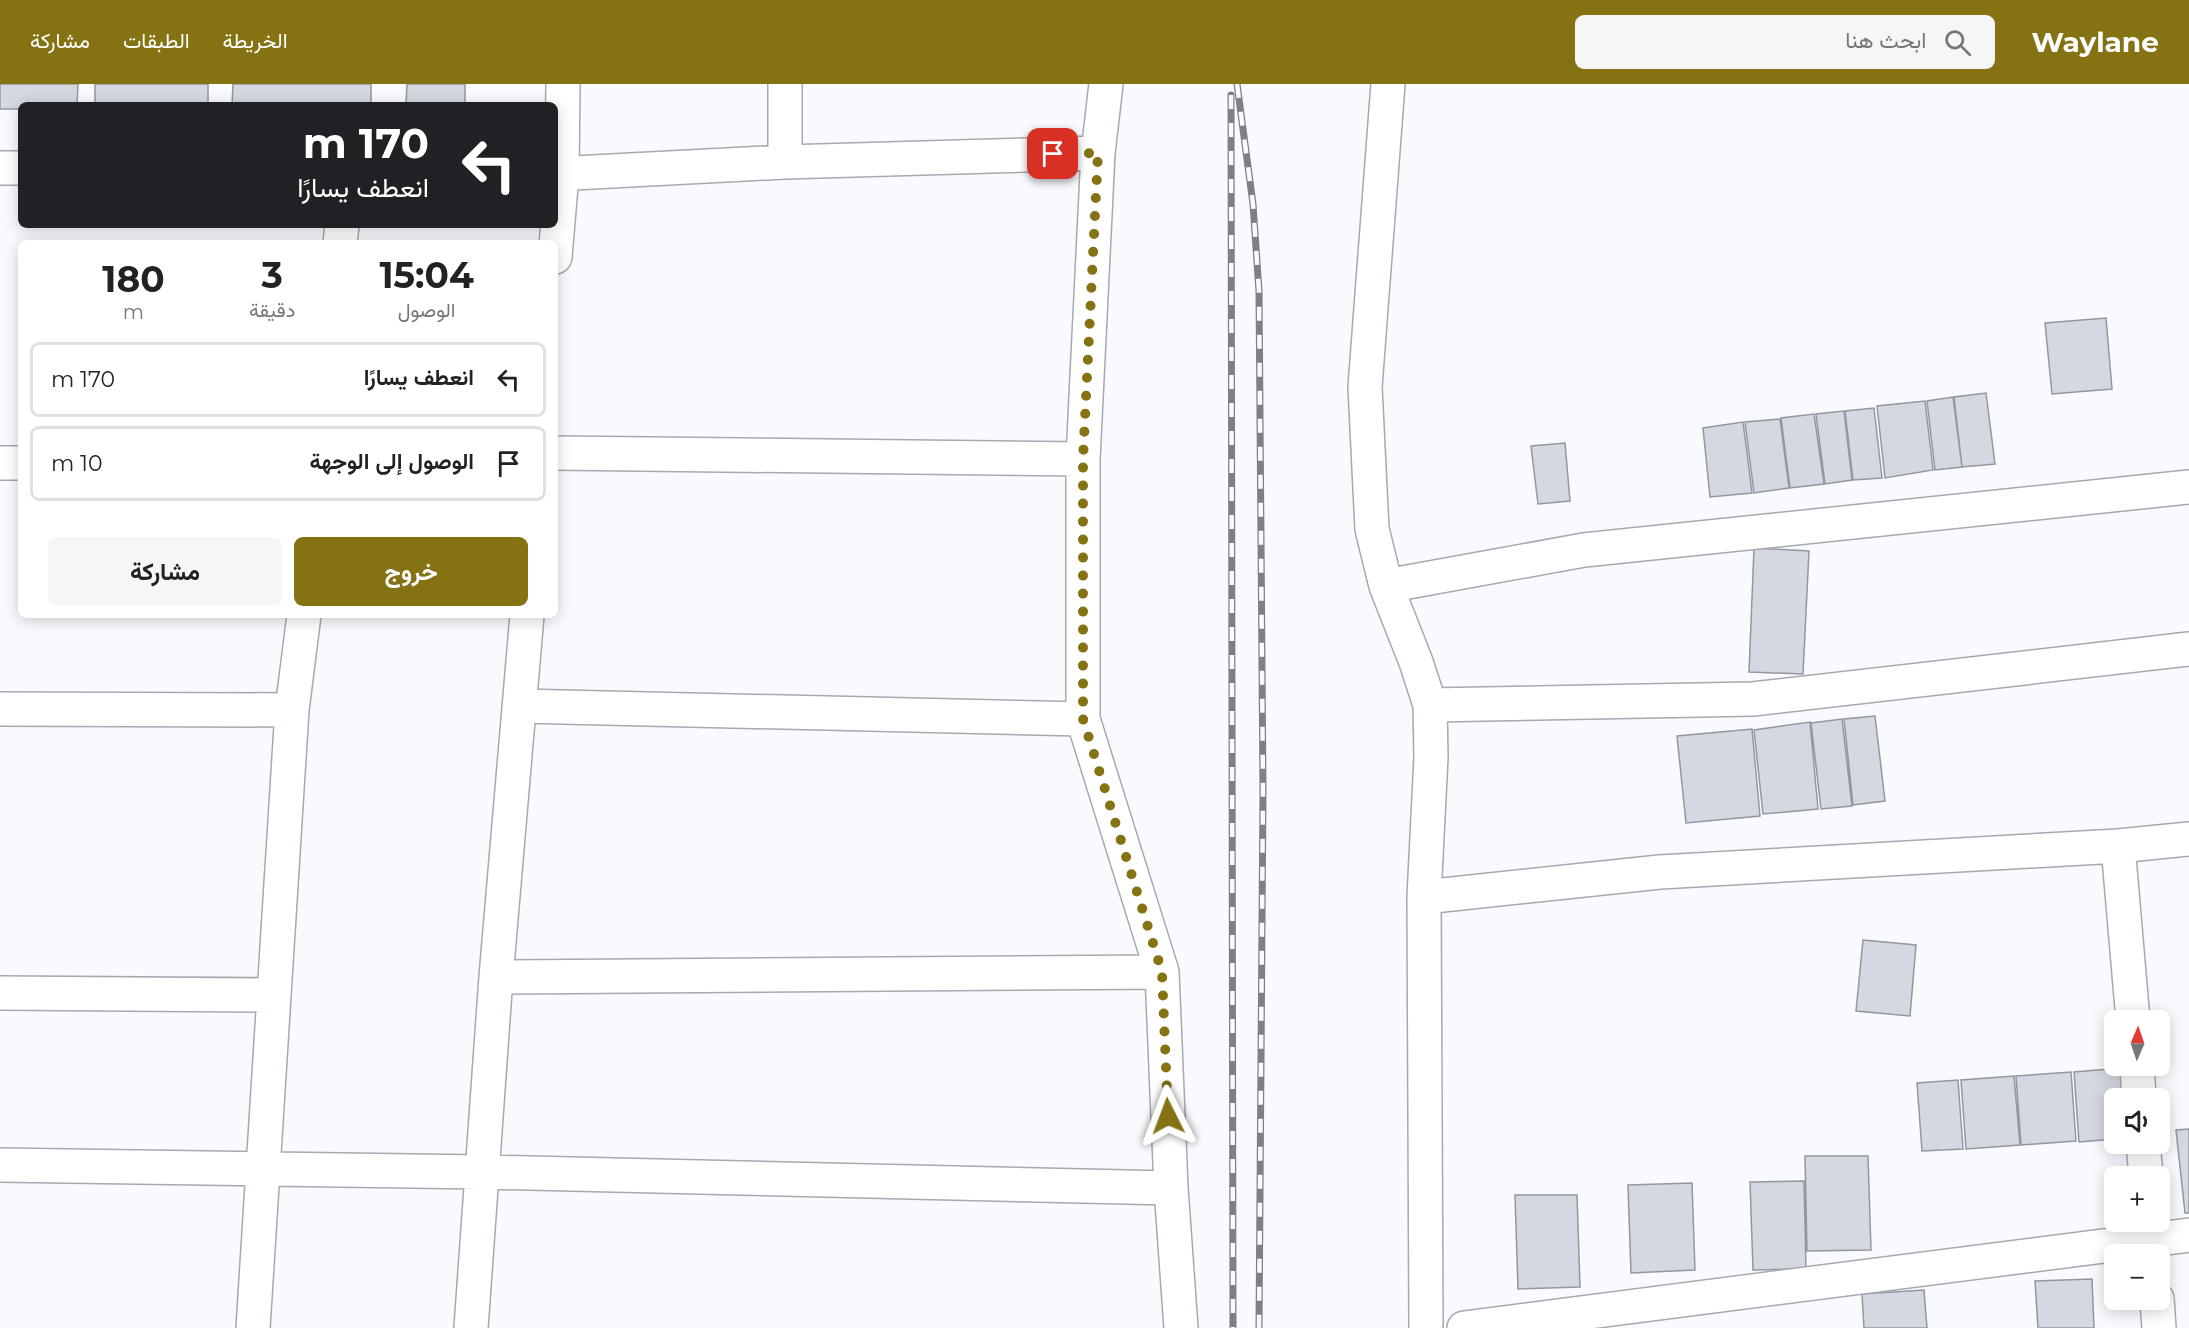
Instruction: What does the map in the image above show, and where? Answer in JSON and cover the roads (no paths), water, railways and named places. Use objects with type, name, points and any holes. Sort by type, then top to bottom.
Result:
[{"type":"street","points":[[563,84],[558,174],[784,162],[1098,153]]},
{"type":"street","points":[[784,162],[785,84]]},
{"type":"street","points":[[1106,84],[1098,153],[1083,459],[1083,719],[1162,972],[1181,1328]]},
{"type":"street","points":[[1388,84],[1365,387],[1372,529],[1386,586],[1430,705],[1431,757],[1424,897],[1426,1328]]},
{"type":"street","points":[[0,168],[18,168]]},
{"type":"street","points":[[558,453],[1083,459]]},
{"type":"street","points":[[0,463],[18,463]]},
{"type":"street","points":[[1386,586],[1584,550],[2189,487]]},
{"type":"street","points":[[253,1328],[292,710],[304,618]]},
{"type":"street","points":[[471,1328],[496,977],[527,618]]},
{"type":"street","points":[[1430,705],[1753,699],[2189,649]]},
{"type":"street","points":[[520,706],[1083,719]]},
{"type":"street","points":[[0,709],[292,710]]},
{"type":"street","points":[[1424,897],[1660,872],[2118,846],[2189,839]]},
{"type":"street","points":[[2118,846],[2132,1010]]},
{"type":"street","points":[[496,977],[1162,972]]},
{"type":"street","points":[[0,993],[273,995]]},
{"type":"street","points":[[0,1165],[482,1172],[1172,1188]]},
{"type":"street","points":[[1464,1328],[2152,1238],[2189,1236]]},
{"type":"street","points":[[2158,1310],[2159,1328]]},
{"type":"railway","points":[[1237,84],[1253,204],[1259,291],[1263,790],[1259,1328]]},
{"type":"railway","points":[[1231,95],[1233,1328]]}]
